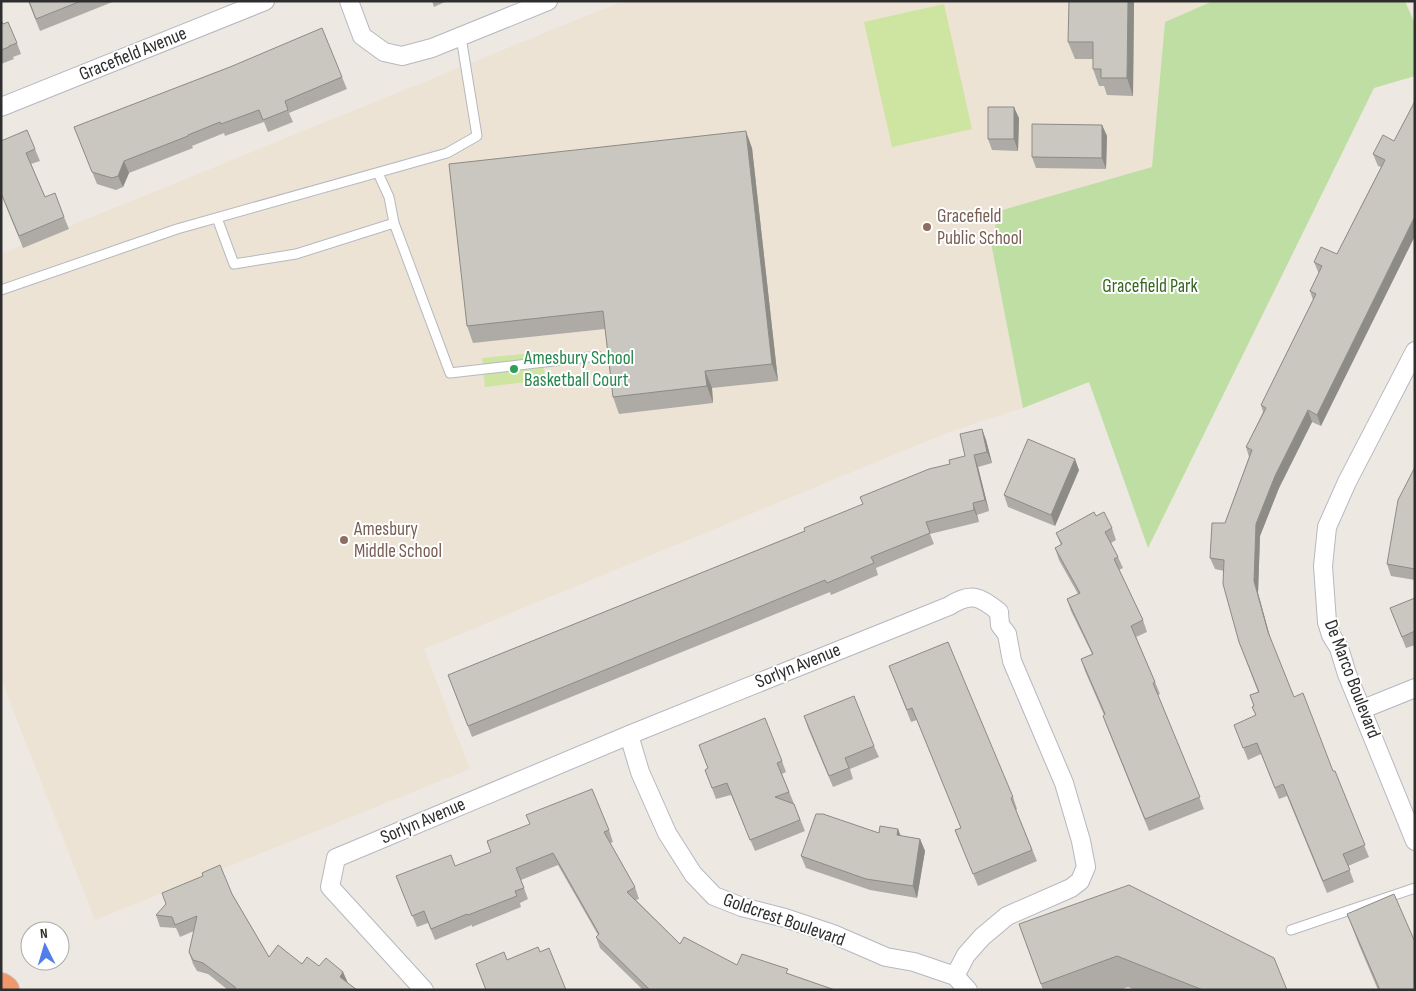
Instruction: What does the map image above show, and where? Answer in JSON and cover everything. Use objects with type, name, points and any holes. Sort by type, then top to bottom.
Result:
[{"type":"highway","points":[[1,987],[5,990]]},
{"type":"street","name":"Gracefield Avenue","points":[[1,108],[265,1]]},
{"type":"street","points":[[349,1],[362,36],[384,52],[402,56],[432,48],[548,1]]},
{"type":"street","name":"De Marco Boulevard","points":[[1415,351],[1347,482],[1327,527],[1323,566],[1327,622],[1415,841]]},
{"type":"street","name":"Sorlyn Avenue","points":[[424,990],[330,887],[336,858],[629,735],[949,606],[962,598],[975,597],[985,600],[999,612],[1000,625],[1007,634],[1012,661],[1064,783],[1081,841],[1086,867],[1080,881],[1071,888],[1007,916],[982,937],[966,955],[954,976]]},
{"type":"street","points":[[1363,709],[1415,688]]},
{"type":"street","name":"Goldcrest Boulevard","points":[[629,735],[640,772],[667,833],[693,874],[714,896],[742,907],[785,918],[833,934],[886,957],[914,962],[954,976],[968,990]]},
{"type":"lane","points":[[1,290],[177,229],[447,153],[477,136],[461,37]]},
{"type":"lane","points":[[378,173],[389,197],[394,224],[450,373],[598,356]]},
{"type":"lane","points":[[217,218],[234,264],[296,254],[394,224]]},
{"type":"lane","points":[[1291,930],[1415,888]]},
{"type":"shaded area","name":"Amesbury Middle School","points":[[623,1],[1213,1],[1165,22],[1153,167],[999,211],[991,243],[1023,408],[949,432],[424,649],[470,769],[95,920],[1,679],[1,254]]},
{"type":"green space","name":"Gracefield Park","points":[[1213,1],[1405,1],[1415,24],[1415,76],[1374,88],[1148,548],[1089,382],[1023,408],[991,243],[999,211],[1152,167],[1165,22]]},
{"type":"green space","points":[[944,4],[972,129],[892,147],[864,22]]},
{"type":"green space","name":"Amesbury School Basketball Court","points":[[542,352],[545,380],[485,387],[482,358]]},
{"type":"building","points":[[29,1],[81,1],[36,19]]},
{"type":"building","points":[[1069,1],[1128,1],[1127,78],[1101,78],[1101,69],[1093,69],[1093,42],[1068,42]]},
{"type":"building","points":[[1,20],[3,24],[8,22],[17,43],[1,50]]},
{"type":"building","points":[[322,28],[342,77],[285,101],[288,110],[263,120],[259,110],[221,124],[220,122],[124,161],[118,176],[112,178],[92,172],[74,127],[230,67]]},
{"type":"building","points":[[1415,101],[1415,216],[1317,415],[1308,410],[1275,476],[1256,524],[1254,581],[1268,632],[1294,697],[1303,693],[1333,771],[1335,771],[1365,845],[1343,854],[1350,870],[1323,881],[1283,784],[1275,788],[1257,743],[1243,748],[1234,725],[1256,715],[1252,707],[1254,706],[1250,695],[1259,692],[1239,642],[1223,584],[1224,560],[1210,558],[1212,523],[1225,523],[1252,450],[1246,447],[1266,408],[1261,405],[1316,294],[1310,291],[1322,266],[1314,262],[1321,247],[1337,254],[1385,160],[1373,154],[1383,135],[1394,141]]},
{"type":"building","points":[[988,107],[1014,107],[1014,139],[988,139]]},
{"type":"building","points":[[1032,124],[1102,125],[1102,158],[1032,157]]},
{"type":"building","points":[[27,130],[35,149],[26,153],[45,197],[55,193],[64,217],[19,236],[1,193],[1,141]]},
{"type":"building","points":[[746,131],[772,364],[705,371],[707,386],[613,397],[603,311],[467,326],[449,164]]},
{"type":"building","points":[[982,429],[987,452],[974,455],[985,500],[973,503],[974,510],[926,522],[930,533],[871,557],[874,563],[827,583],[825,580],[468,726],[448,675],[805,531],[804,528],[863,504],[860,497],[929,469],[950,464],[949,460],[965,456],[960,434]]},
{"type":"building","points":[[1028,439],[1075,459],[1051,515],[1004,495]]},
{"type":"building","points":[[1415,467],[1415,569],[1387,564],[1398,500]]},
{"type":"building","points":[[1094,512],[1096,516],[1104,512],[1112,528],[1105,532],[1118,557],[1114,559],[1143,620],[1131,626],[1200,797],[1145,819],[1103,716],[1105,714],[1081,659],[1093,654],[1067,599],[1080,593],[1055,548],[1062,544],[1056,533]]},
{"type":"building","points":[[1415,598],[1415,631],[1402,637],[1390,608]]},
{"type":"building","points":[[948,642],[1013,797],[1011,798],[1032,850],[973,874],[955,830],[961,828],[912,708],[907,710],[889,666]]},
{"type":"building","points":[[854,696],[874,746],[845,758],[849,768],[829,776],[804,716]]},
{"type":"building","points":[[765,718],[782,761],[777,763],[789,792],[775,797],[794,804],[800,820],[750,840],[727,783],[712,788],[705,770],[708,768],[699,745]]},
{"type":"building","points":[[592,789],[609,830],[604,832],[635,887],[627,892],[680,944],[684,937],[737,965],[742,954],[788,969],[786,973],[835,990],[650,990],[596,937],[599,934],[553,853],[516,868],[524,888],[515,891],[517,896],[431,929],[424,911],[412,916],[396,876],[451,855],[455,866],[491,852],[487,841],[530,824],[526,815]]},
{"type":"building","points":[[816,814],[823,814],[879,833],[880,826],[898,829],[897,835],[920,839],[913,886],[866,879],[801,856]]},
{"type":"building","points":[[220,865],[232,894],[269,957],[278,945],[302,964],[307,957],[319,966],[326,958],[343,972],[340,977],[357,990],[236,990],[235,987],[203,963],[193,960],[189,952],[197,916],[175,925],[172,917],[156,915],[166,904],[162,893],[203,876],[202,873]]},
{"type":"building","points":[[1129,885],[1274,958],[1287,990],[1203,990],[1117,956],[1041,984],[1019,924]]},
{"type":"building","points":[[1394,894],[1415,942],[1415,990],[1380,990],[1347,914]]},
{"type":"building","points":[[538,947],[540,952],[549,948],[566,990],[486,990],[476,964],[504,952],[507,960]]},
{"type":"place","name":"Gracefield Public School","points":[[927,227]]},
{"type":"place","name":"Amesbury School Basketball Court","points":[[514,369]]},
{"type":"place","name":"Amesbury Middle School","points":[[344,540]]}]
